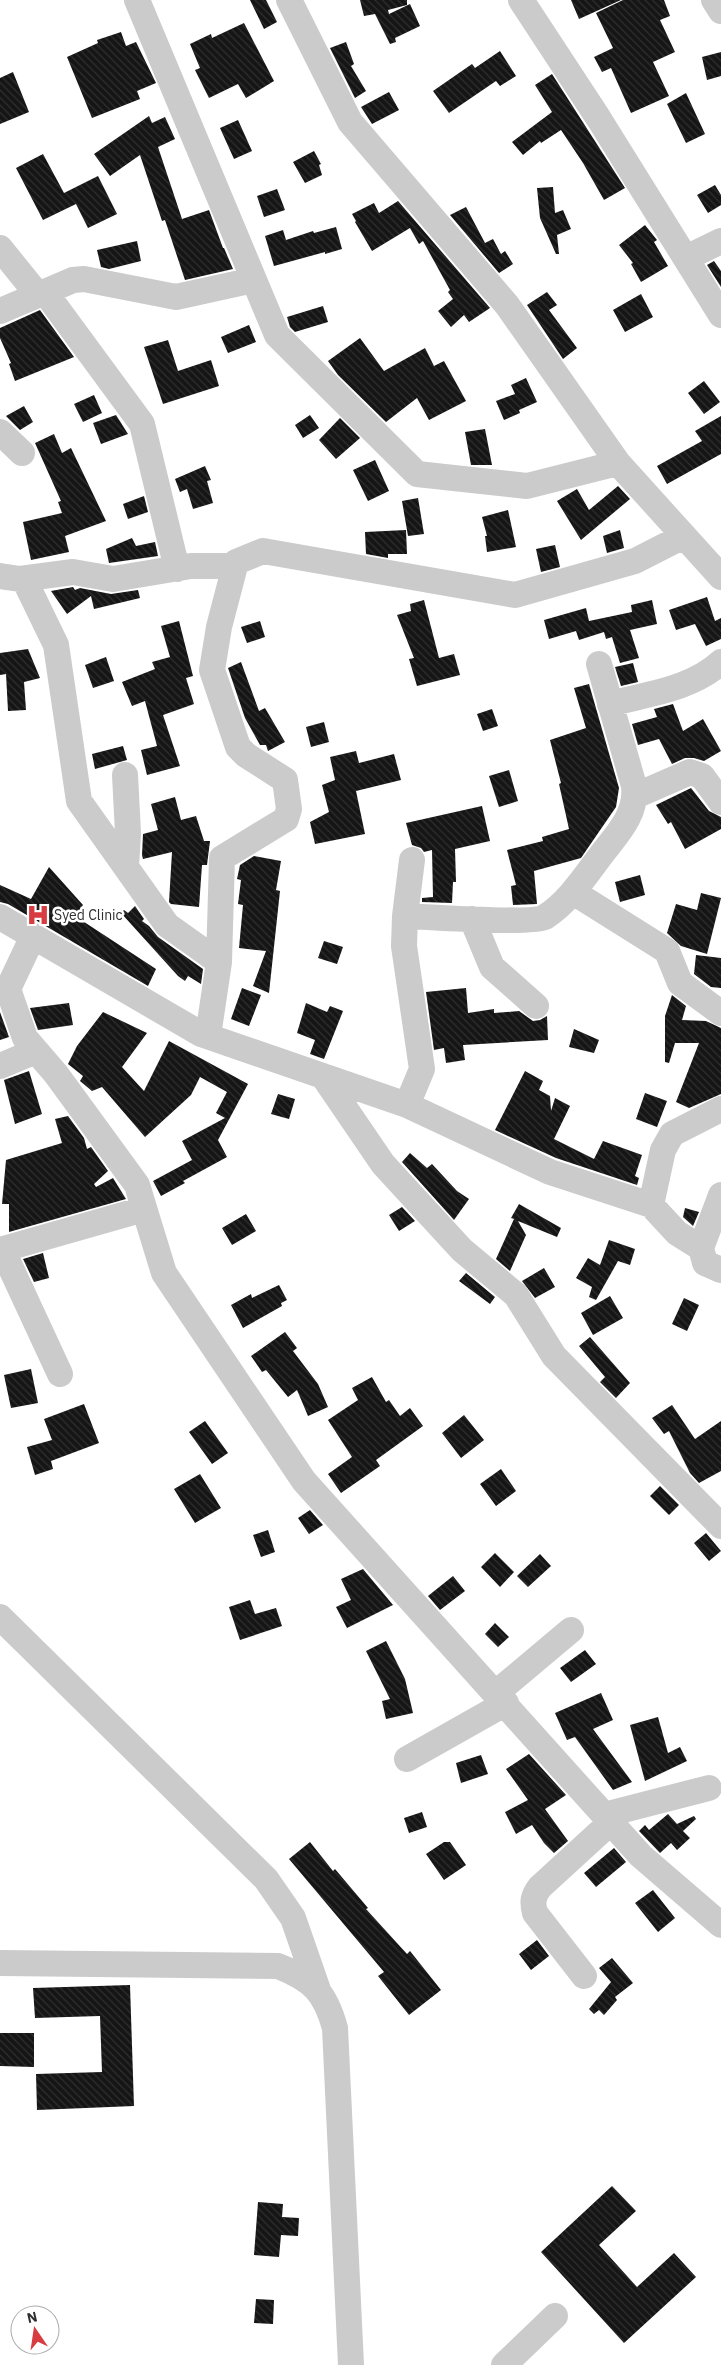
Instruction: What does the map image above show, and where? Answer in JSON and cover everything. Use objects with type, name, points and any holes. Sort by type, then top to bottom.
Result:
[{"type":"street","points":[[137,0],[277,335],[417,474],[527,486],[618,463]]},
{"type":"street","points":[[290,0],[350,122],[506,304],[618,463],[721,577]]},
{"type":"street","points":[[521,0],[599,118],[721,315]]},
{"type":"street","points":[[714,0],[721,11]]},
{"type":"street","points":[[686,258],[721,242]]},
{"type":"street","points":[[0,248],[41,294],[142,424],[178,568]]},
{"type":"street","points":[[0,311],[73,280],[84,279],[176,297],[254,280]]},
{"type":"street","points":[[0,432],[22,454]]},
{"type":"street","points":[[219,962],[167,924],[80,801],[56,645],[12,577],[73,572],[114,579],[244,559],[515,595],[635,561],[684,536]]},
{"type":"street","points":[[208,1036],[219,962],[222,858],[282,823],[289,809],[285,780],[246,755],[238,747],[213,676],[219,630],[244,559]]},
{"type":"street","points":[[610,704],[690,683],[709,674],[721,662]]},
{"type":"street","points":[[598,664],[634,786],[632,806]]},
{"type":"street","points":[[405,916],[472,919],[543,919],[564,903],[573,892],[632,806],[690,772],[697,773],[717,788]]},
{"type":"street","points":[[125,775],[128,833],[126,867]]},
{"type":"street","points":[[407,1106],[422,1069],[404,952],[405,916],[412,860]]},
{"type":"street","points":[[573,892],[668,951],[680,983],[721,1013]]},
{"type":"street","points":[[0,917],[208,1036],[407,1106],[550,1172],[651,1205],[677,1233],[712,1259],[721,1195]]},
{"type":"street","points":[[472,919],[492,967],[536,1006]]},
{"type":"street","points":[[33,936],[8,989],[25,1038],[56,1074],[137,1185],[164,1273],[304,1481],[641,1856],[721,1924]]},
{"type":"street","points":[[0,1066],[36,1051]]},
{"type":"street","points":[[323,1076],[383,1164],[462,1250],[516,1295],[554,1356],[721,1526]]},
{"type":"street","points":[[651,1205],[664,1150],[672,1134],[721,1109]]},
{"type":"street","points":[[60,1374],[2,1251],[144,1209]]},
{"type":"street","points":[[0,1617],[266,1879],[293,1918],[318,1990],[330,2009],[335,2028],[351,2365]]},
{"type":"street","points":[[408,1759],[501,1698],[571,1630]]},
{"type":"street","points":[[584,1976],[535,1913],[533,1904],[535,1894],[608,1818],[709,1788]]},
{"type":"street","points":[[0,1963],[278,1966],[301,1975],[318,1990]]},
{"type":"street","points":[[504,2365],[555,2316]]},
{"type":"building","points":[[250,0],[266,0],[277,22],[264,29]]},
{"type":"building","points":[[360,0],[407,0],[407,5],[388,10],[389,14],[410,4],[420,26],[395,38],[396,42],[390,44],[375,14],[364,16]]},
{"type":"building","points":[[571,0],[621,0],[579,19]]},
{"type":"building","points":[[623,0],[664,0],[670,16],[660,20],[675,52],[653,62],[669,96],[631,113],[611,68],[602,72],[594,57],[613,48],[596,13]]},
{"type":"building","points":[[244,23],[274,81],[246,98],[238,84],[209,98],[195,70],[200,68],[190,44],[211,34],[212,38]]},
{"type":"building","points":[[121,32],[126,46],[136,42],[156,83],[137,91],[140,99],[92,118],[67,57],[98,43],[97,40]]},
{"type":"building","points":[[346,42],[354,64],[351,66],[366,91],[355,98],[330,48]]},
{"type":"building","points":[[500,51],[516,76],[500,86],[496,81],[449,113],[433,91],[472,64],[475,68]]},
{"type":"building","points":[[721,52],[721,76],[707,80],[702,57]]},
{"type":"building","points":[[13,72],[29,112],[0,124],[0,78]]},
{"type":"building","points":[[552,74],[625,188],[604,200],[561,130],[541,143],[540,141],[523,155],[512,142],[552,112],[535,85]]},
{"type":"building","points":[[389,92],[399,110],[372,124],[361,107]]},
{"type":"building","points":[[686,93],[705,134],[686,143],[667,104]]},
{"type":"building","points":[[149,116],[152,123],[165,117],[175,139],[158,147],[182,219],[209,210],[233,269],[185,280],[165,220],[162,221],[140,155],[110,176],[94,154]]},
{"type":"building","points":[[238,120],[252,151],[234,159],[220,128]]},
{"type":"building","points":[[314,151],[321,164],[319,165],[322,175],[305,183],[293,162]]},
{"type":"building","points":[[43,154],[64,193],[98,176],[117,214],[88,228],[76,204],[43,220],[16,168]]},
{"type":"building","points":[[715,185],[721,195],[721,205],[708,213],[697,195]]},
{"type":"building","points":[[553,187],[555,213],[563,210],[571,229],[557,235],[559,254],[556,254],[540,218],[537,188]]},
{"type":"building","points":[[277,189],[285,210],[264,217],[257,196]]},
{"type":"building","points":[[398,201],[490,308],[469,322],[464,315],[451,327],[438,311],[453,299],[448,292],[450,290],[423,241],[419,244],[410,228],[372,251],[352,214],[374,203],[379,213]]},
{"type":"building","points":[[466,207],[485,243],[493,239],[501,254],[505,251],[513,264],[499,273],[450,215]]},
{"type":"building","points":[[645,225],[657,240],[654,242],[668,266],[641,282],[631,264],[633,263],[619,245]]},
{"type":"building","points":[[336,227],[342,249],[274,266],[265,236],[283,230],[286,240],[313,231],[314,233]]},
{"type":"building","points":[[137,241],[141,261],[109,269],[101,267],[97,250]]},
{"type":"building","points":[[714,261],[721,271],[721,287],[707,265]]},
{"type":"building","points":[[547,292],[557,305],[549,310],[577,348],[563,359],[527,305]]},
{"type":"building","points":[[641,294],[653,317],[625,332],[613,310]]},
{"type":"building","points":[[323,306],[328,322],[295,332],[290,327],[287,317]]},
{"type":"building","points":[[40,310],[74,357],[15,381],[9,364],[11,363],[0,338],[0,328]]},
{"type":"building","points":[[249,325],[256,342],[228,353],[221,337]]},
{"type":"building","points":[[360,338],[384,371],[425,348],[434,366],[444,361],[466,401],[429,420],[417,398],[386,422],[338,375],[328,361]]},
{"type":"building","points":[[168,340],[178,371],[211,360],[219,386],[163,404],[144,347]]},
{"type":"building","points":[[526,378],[537,402],[519,410],[520,413],[504,420],[496,401],[515,394],[511,385]]},
{"type":"building","points":[[704,381],[720,402],[704,414],[688,393]]},
{"type":"building","points":[[94,395],[102,413],[83,422],[74,404]]},
{"type":"building","points":[[24,406],[33,422],[20,430],[6,416]]},
{"type":"building","points":[[116,415],[128,434],[101,444],[93,423]]},
{"type":"building","points":[[310,415],[319,428],[303,438],[295,425]]},
{"type":"building","points":[[721,416],[721,454],[667,484],[657,466],[702,441],[695,431]]},
{"type":"building","points":[[340,418],[360,438],[336,459],[319,440]]},
{"type":"building","points":[[485,429],[492,465],[471,465],[465,432]]},
{"type":"building","points":[[54,434],[62,453],[71,448],[106,521],[65,536],[69,552],[31,560],[23,522],[62,513],[58,502],[61,501],[35,443]]},
{"type":"building","points":[[375,460],[389,491],[368,501],[353,470]]},
{"type":"building","points":[[205,466],[211,480],[207,481],[213,503],[193,509],[187,489],[180,492],[175,479]]},
{"type":"building","points":[[618,486],[630,499],[581,540],[557,501],[577,489],[589,510]]},
{"type":"building","points":[[144,496],[148,512],[128,519],[123,504]]},
{"type":"building","points":[[418,498],[424,534],[408,536],[402,501]]},
{"type":"building","points":[[508,510],[516,547],[487,552],[485,536],[487,536],[482,517]]},
{"type":"building","points":[[406,530],[407,554],[388,554],[388,558],[366,554],[365,532]]},
{"type":"building","points":[[620,530],[624,548],[607,553],[603,536]]},
{"type":"building","points":[[132,538],[136,546],[155,542],[158,556],[109,563],[106,549]]},
{"type":"building","points":[[555,545],[560,567],[541,572],[536,549]]},
{"type":"building","points":[[73,587],[75,590],[80,588],[111,594],[138,590],[140,598],[94,609],[91,596],[67,614],[51,591]]},
{"type":"building","points":[[707,597],[715,621],[721,618],[721,639],[706,646],[695,624],[676,630],[669,610]]},
{"type":"building","points":[[424,600],[439,658],[454,654],[460,675],[417,686],[409,659],[414,658],[397,615],[411,611],[410,604]]},
{"type":"building","points":[[652,600],[657,624],[630,630],[639,658],[620,663],[612,637],[606,639],[604,632],[579,640],[576,631],[549,639],[544,620],[586,608],[589,621],[632,612],[631,605]]},
{"type":"building","points":[[179,621],[193,676],[186,678],[194,704],[163,715],[180,766],[147,775],[141,750],[157,746],[145,701],[132,706],[122,682],[155,669],[152,662],[170,657],[161,626]]},
{"type":"building","points":[[260,621],[265,637],[247,643],[241,627]]},
{"type":"building","points":[[28,649],[40,678],[24,682],[26,710],[8,711],[6,674],[0,675],[0,653]]},
{"type":"building","points":[[106,657],[114,681],[93,688],[85,665]]},
{"type":"building","points":[[241,662],[259,711],[265,708],[285,742],[268,751],[266,745],[260,745],[245,718],[228,668]]},
{"type":"building","points":[[633,663],[638,682],[621,686],[615,667]]},
{"type":"building","points":[[589,684],[619,788],[616,807],[581,858],[534,871],[537,904],[513,905],[511,886],[516,885],[507,850],[543,841],[542,837],[569,829],[559,784],[561,783],[550,740],[586,728],[574,688]]},
{"type":"building","points":[[673,704],[683,731],[703,719],[721,751],[704,761],[685,758],[672,764],[659,739],[638,745],[632,724],[657,717],[654,709]]},
{"type":"building","points":[[492,709],[498,726],[483,731],[477,714]]},
{"type":"building","points":[[324,722],[329,742],[311,747],[306,727]]},
{"type":"building","points":[[123,746],[127,760],[95,769],[92,754]]},
{"type":"building","points":[[356,751],[359,763],[394,754],[401,780],[356,791],[365,834],[315,844],[310,822],[329,812],[322,785],[335,780],[330,757]]},
{"type":"building","points":[[509,770],[518,801],[499,807],[489,776]]},
{"type":"building","points":[[691,788],[709,811],[721,817],[721,829],[685,849],[671,822],[668,824],[656,805]]},
{"type":"building","points":[[175,797],[181,820],[196,816],[204,841],[210,841],[207,865],[202,865],[199,907],[171,904],[169,902],[172,852],[143,859],[142,855],[143,834],[158,830],[151,804]]},
{"type":"building","points":[[482,806],[490,841],[455,849],[456,882],[453,882],[452,903],[422,902],[422,898],[433,897],[432,850],[424,852],[421,848],[412,845],[406,823]]},
{"type":"building","points":[[254,856],[281,861],[276,890],[280,891],[269,993],[253,986],[266,951],[239,948],[243,905],[238,904],[241,880],[237,879],[240,865]]},
{"type":"building","points":[[49,867],[83,905],[75,916],[156,969],[148,986],[8,904],[0,902],[0,885],[31,899]]},
{"type":"building","points":[[640,875],[645,895],[620,902],[615,882]]},
{"type":"building","points":[[701,893],[721,898],[707,954],[681,946],[667,933],[676,904],[697,910]]},
{"type":"building","points":[[135,906],[144,919],[142,921],[158,937],[203,969],[201,984],[188,976],[185,981],[178,976],[121,913],[124,910],[128,913]]},
{"type":"building","points":[[324,941],[343,947],[337,964],[318,958]]},
{"type":"building","points":[[696,955],[721,958],[721,988],[711,987],[694,974]]},
{"type":"building","points":[[242,988],[261,995],[249,1026],[231,1019]]},
{"type":"building","points":[[466,988],[468,1013],[494,1009],[494,1013],[519,1011],[533,1021],[547,1016],[548,1040],[463,1045],[465,1060],[446,1063],[444,1048],[434,1050],[426,992]]},
{"type":"building","points":[[672,995],[686,1006],[682,1020],[706,1021],[721,1028],[721,1094],[689,1108],[676,1102],[699,1043],[675,1043],[669,1063],[665,1062],[665,1016]]},
{"type":"building","points":[[69,1003],[73,1025],[38,1030],[30,1008]]},
{"type":"building","points":[[306,1003],[327,1012],[330,1006],[343,1011],[324,1059],[310,1054],[315,1040],[297,1033]]},
{"type":"building","points":[[0,1012],[9,1037],[0,1040]]},
{"type":"building","points":[[103,1012],[147,1033],[122,1067],[144,1091],[169,1041],[248,1084],[218,1140],[227,1157],[183,1181],[185,1183],[161,1196],[153,1181],[192,1160],[182,1141],[225,1118],[216,1113],[227,1092],[200,1077],[191,1095],[145,1137],[102,1087],[92,1091],[80,1081],[83,1076],[68,1064],[77,1046]]},
{"type":"building","points":[[574,1029],[599,1040],[594,1053],[569,1047]]},
{"type":"building","points":[[29,1071],[42,1114],[15,1124],[4,1080]]},
{"type":"building","points":[[525,1071],[543,1081],[539,1090],[550,1096],[551,1111],[555,1098],[570,1106],[554,1139],[594,1159],[603,1141],[642,1155],[635,1176],[639,1178],[637,1185],[556,1158],[495,1130]]},
{"type":"building","points":[[645,1093],[667,1101],[657,1127],[636,1119]]},
{"type":"building","points":[[278,1094],[295,1099],[289,1119],[271,1114]]},
{"type":"building","points":[[68,1116],[84,1138],[87,1149],[91,1147],[108,1171],[94,1184],[96,1187],[113,1178],[126,1199],[9,1232],[9,1204],[2,1204],[6,1160],[62,1143],[55,1119]]},
{"type":"building","points":[[410,1153],[427,1168],[432,1164],[457,1191],[469,1199],[454,1220],[402,1162]]},
{"type":"building","points":[[519,1204],[561,1228],[557,1237],[518,1221],[526,1235],[510,1271],[496,1259],[514,1219],[511,1218]]},
{"type":"building","points":[[402,1207],[415,1221],[399,1231],[389,1215]]},
{"type":"building","points":[[685,1208],[699,1212],[693,1226],[683,1217]]},
{"type":"building","points":[[246,1214],[256,1231],[232,1245],[222,1228]]},
{"type":"building","points":[[609,1240],[635,1249],[630,1265],[618,1261],[596,1300],[589,1297],[592,1287],[576,1278],[588,1258],[600,1265]]},
{"type":"building","points":[[43,1253],[49,1278],[34,1282],[23,1259]]},
{"type":"building","points":[[544,1268],[555,1287],[535,1298],[522,1281]]},
{"type":"building","points":[[466,1273],[495,1297],[490,1304],[459,1281]]},
{"type":"building","points":[[279,1285],[287,1300],[281,1303],[282,1306],[243,1328],[231,1305],[251,1294],[252,1298]]},
{"type":"building","points":[[610,1296],[623,1318],[593,1335],[581,1313]]},
{"type":"building","points":[[684,1298],[699,1305],[687,1331],[672,1324]]},
{"type":"building","points":[[285,1332],[297,1348],[293,1351],[318,1384],[328,1407],[308,1416],[297,1390],[288,1397],[266,1370],[262,1372],[251,1356]]},
{"type":"building","points":[[590,1337],[630,1383],[616,1398],[600,1382],[605,1377],[579,1346]]},
{"type":"building","points":[[31,1369],[38,1403],[11,1408],[4,1375]]},
{"type":"building","points":[[372,1377],[386,1402],[389,1400],[400,1416],[410,1408],[423,1426],[376,1460],[380,1466],[341,1493],[328,1474],[352,1457],[328,1420],[358,1400],[352,1388]]},
{"type":"building","points":[[84,1404],[99,1443],[51,1461],[53,1469],[35,1475],[27,1447],[52,1440],[44,1419]]},
{"type":"building","points":[[672,1405],[695,1439],[721,1421],[721,1471],[699,1483],[690,1473],[669,1431],[664,1434],[652,1418]]},
{"type":"building","points":[[464,1415],[484,1440],[461,1458],[442,1433]]},
{"type":"building","points":[[205,1421],[228,1453],[212,1464],[189,1432]]},
{"type":"building","points":[[501,1469],[516,1491],[496,1506],[480,1484]]},
{"type":"building","points":[[200,1474],[221,1508],[195,1523],[174,1489]]},
{"type":"building","points":[[660,1486],[679,1505],[669,1515],[650,1496]]},
{"type":"building","points":[[310,1510],[323,1525],[309,1534],[298,1518]]},
{"type":"building","points":[[268,1530],[275,1552],[261,1557],[253,1535]]},
{"type":"building","points":[[706,1533],[721,1551],[709,1561],[694,1543]]},
{"type":"building","points":[[495,1553],[514,1572],[500,1587],[481,1567]]},
{"type":"building","points":[[540,1554],[551,1566],[528,1587],[517,1576]]},
{"type":"building","points":[[363,1569],[393,1605],[347,1628],[336,1607],[351,1600],[341,1579]]},
{"type":"building","points":[[453,1576],[465,1591],[440,1610],[428,1596]]},
{"type":"building","points":[[250,1600],[255,1614],[276,1608],[282,1626],[240,1640],[229,1607]]},
{"type":"building","points":[[495,1623],[509,1637],[498,1647],[485,1634]]},
{"type":"building","points":[[386,1641],[405,1679],[413,1713],[386,1719],[382,1701],[390,1699],[366,1651]]},
{"type":"building","points":[[585,1650],[596,1664],[571,1682],[560,1668]]},
{"type":"building","points":[[601,1693],[613,1720],[593,1729],[632,1782],[613,1790],[575,1737],[567,1740],[555,1713]]},
{"type":"building","points":[[658,1717],[668,1753],[680,1747],[687,1761],[645,1781],[630,1725]]},
{"type":"building","points":[[529,1754],[566,1795],[545,1809],[568,1841],[554,1853],[544,1843],[532,1825],[516,1834],[505,1812],[528,1800],[506,1769]]},
{"type":"building","points":[[481,1755],[488,1774],[461,1783],[456,1763]]},
{"type":"building","points":[[422,1812],[427,1827],[409,1833],[404,1818]]},
{"type":"building","points":[[668,1814],[677,1824],[694,1816],[696,1819],[683,1831],[690,1838],[677,1850],[671,1843],[660,1853],[639,1831],[645,1825],[649,1830]]},
{"type":"building","points":[[310,1842],[333,1871],[335,1869],[368,1908],[366,1909],[407,1954],[410,1951],[441,1990],[409,2015],[378,1976],[384,1972],[289,1859]]},
{"type":"building","points":[[444,1842],[450,1842],[466,1865],[444,1880],[426,1854]]},
{"type":"building","points":[[614,1848],[626,1862],[596,1887],[584,1873]]},
{"type":"building","points":[[653,1890],[675,1918],[658,1932],[635,1903]]},
{"type":"building","points":[[537,1940],[549,1956],[531,1970],[519,1954]]},
{"type":"building","points":[[612,1958],[633,1983],[615,1997],[617,2000],[604,2015],[599,2010],[594,2014],[589,2009],[611,1982],[599,1968]]},
{"type":"building","points":[[130,1985],[134,2106],[37,2110],[36,2074],[102,2072],[100,2016],[35,2018],[33,1988]]},
{"type":"building","points":[[0,2033],[34,2033],[34,2067],[0,2066]]},
{"type":"building","points":[[612,2186],[636,2211],[599,2245],[637,2287],[674,2253],[696,2277],[624,2343],[541,2252]]},
{"type":"building","points":[[258,2202],[283,2204],[282,2217],[299,2218],[298,2236],[281,2235],[279,2257],[254,2255]]},
{"type":"building","points":[[256,2299],[274,2300],[273,2324],[254,2323]]},
{"type":"place","name":"Syed Clinic","points":[[38,915]]}]
